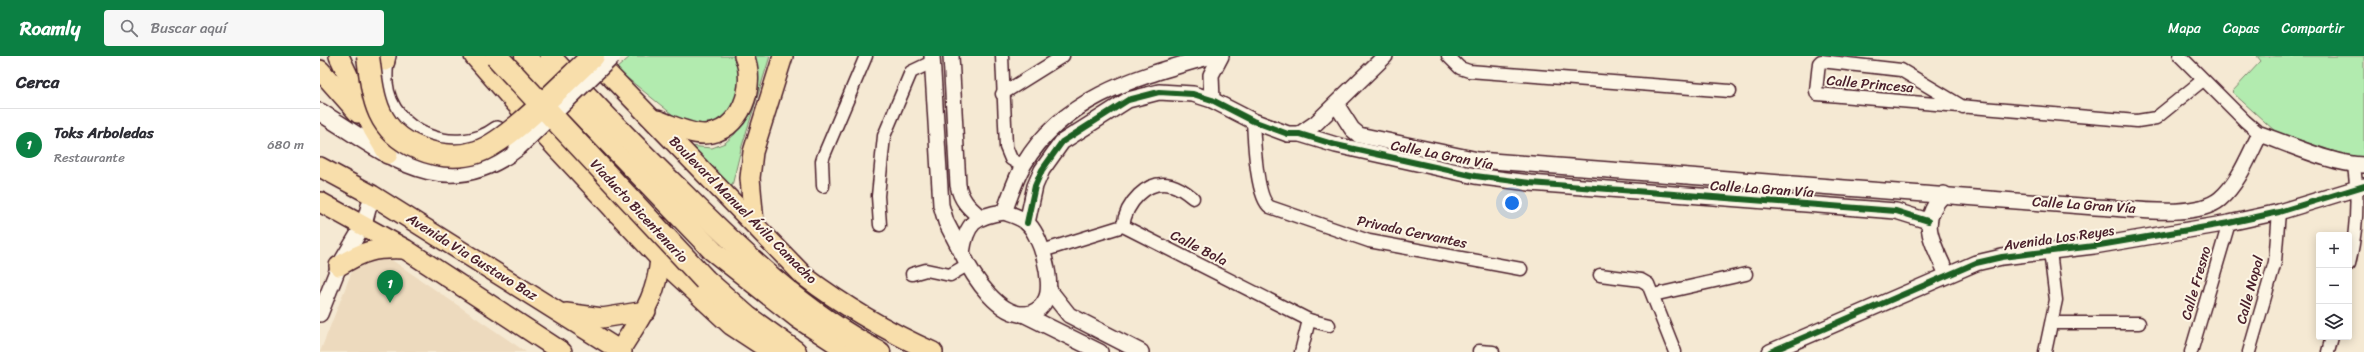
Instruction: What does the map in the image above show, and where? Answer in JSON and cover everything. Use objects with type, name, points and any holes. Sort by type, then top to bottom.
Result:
[{"type":"highway","name":"Viaducto Bicentenario","points":[[496,56],[705,280],[748,318],[795,352]]},
{"type":"highway","points":[[525,56],[713,251],[798,318],[850,352]]},
{"type":"highway","name":"Boulevard Manuel Ávila Camacho","points":[[550,56],[626,136],[737,246],[786,290],[847,335],[880,352]]},
{"type":"highway","points":[[381,57],[373,99],[390,128],[401,139],[413,146],[433,154],[451,156],[478,152],[514,129],[592,56]]},
{"type":"highway","points":[[616,212],[630,219],[661,228],[693,230]]},
{"type":"main road","points":[[339,56],[373,129],[388,154]]},
{"type":"main road","points":[[474,56],[616,212],[660,258],[731,325],[772,352]]},
{"type":"main road","points":[[381,57],[385,92],[390,106],[401,121],[414,133],[432,140],[467,142],[481,139],[502,126],[579,56]]},
{"type":"main road","name":"Boulevard Manuel Ávila Camacho","points":[[592,56],[804,276],[845,306],[906,340],[933,352]]},
{"type":"main road","points":[[320,112],[388,154],[412,166],[435,173],[450,174],[478,170],[493,165],[518,147],[612,56]]},
{"type":"main road","points":[[653,119],[689,131],[705,134],[719,131],[731,123],[741,111],[746,95],[748,75],[744,56]]},
{"type":"main road","points":[[754,223],[750,196],[750,167],[762,120],[783,59]]},
{"type":"main road","points":[[320,70],[373,129]]},
{"type":"main road","name":"Avenida Via Gustavo Baz","points":[[320,167],[372,195],[561,312],[620,352]]},
{"type":"main road","name":"Avenida Via Gustavo Baz","points":[[320,202],[364,224],[405,249],[562,352]]},
{"type":"main road","points":[[339,266],[359,253],[369,250],[380,248],[405,249]]},
{"type":"main road","points":[[620,352],[646,311],[656,289],[660,258]]},
{"type":"main road","points":[[561,312],[602,318],[646,311]]},
{"type":"street","points":[[823,186],[822,161],[866,56]]},
{"type":"street","points":[[951,56],[958,185],[961,196],[967,206],[980,217]]},
{"type":"street","points":[[1002,56],[1002,94],[1006,147],[1011,160],[1023,166]]},
{"type":"street","points":[[1002,94],[1063,56]]},
{"type":"street","points":[[1004,212],[1023,166],[1033,150],[1051,129],[1097,96],[1131,79],[1211,56]]},
{"type":"street","points":[[1212,100],[1210,87],[1211,75],[1221,56]]},
{"type":"street","points":[[1448,56],[1460,68],[1468,71],[1730,91]]},
{"type":"street","points":[[2180,56],[2260,134],[2359,165],[2361,187],[2357,227],[2352,250]]},
{"type":"street","points":[[1300,134],[1316,124],[1383,57]]},
{"type":"street","points":[[880,225],[878,196],[884,136],[910,72],[932,59],[941,205],[946,222],[965,259],[979,282],[996,301],[1012,312],[1023,314],[1100,352]]},
{"type":"street","name":"Calle Princesa","points":[[1963,107],[1901,70],[1822,61],[1819,63],[1817,94],[1963,107],[2137,121],[2156,118],[2174,106],[2203,80]]},
{"type":"street","name":"Calle La Gran Vía","points":[[1028,223],[1035,186],[1042,170],[1062,142],[1076,131],[1114,108],[1142,96],[1159,92],[1176,92],[1212,100],[1253,121],[1288,134],[1300,134],[1336,145],[1475,176],[1530,183],[1896,211],[1928,221]]},
{"type":"street","name":"Calle La Gran Vía","points":[[1336,104],[1352,129],[1360,135],[1478,160],[1944,194],[2095,207],[2186,212],[2198,210],[2221,199],[2230,188],[2260,134]]},
{"type":"street","name":"Privada Cervantes","points":[[1253,121],[1254,150],[1264,200],[1270,207],[1369,241],[1521,269]]},
{"type":"street","points":[[1042,251],[1123,226],[1130,202],[1154,187],[1170,185],[1193,198]]},
{"type":"street","name":"Avenida Los Reyes","points":[[1770,352],[1976,263],[2002,257],[2094,246],[2229,223],[2279,212],[2361,187]]},
{"type":"street","points":[[1944,194],[1935,202],[1928,221],[1929,232],[1948,275]]},
{"type":"street","points":[[320,314],[339,266],[364,224],[372,195]]},
{"type":"street","points":[[912,274],[929,270],[950,275],[965,259],[968,230],[980,217],[1004,212],[1028,223],[1038,237],[1050,291],[1069,315],[1141,352]]},
{"type":"street","name":"Calle Nopal","points":[[2249,352],[2275,262],[2279,212]]},
{"type":"street","name":"Calle Fresno","points":[[2191,352],[2229,223]]},
{"type":"street","name":"Calle Bola","points":[[1123,226],[1308,320],[1329,325]]},
{"type":"street","points":[[2045,352],[2053,323],[2056,300],[2050,251]]},
{"type":"street","points":[[1653,294],[1746,274]]},
{"type":"street","points":[[1600,275],[1646,281],[1653,294],[1675,352]]},
{"type":"street","points":[[1023,314],[1039,309],[1046,301],[1050,291]]},
{"type":"street","points":[[1300,352],[1308,320]]},
{"type":"street","points":[[2053,323],[2139,323]]},
{"type":"street","points":[[2328,352],[2331,340]]},
{"type":"street","points":[[1480,350],[1493,352]]},
{"type":"shaded area","points":[[364,241],[526,352],[320,352]]},
{"type":"green space","points":[[631,56],[733,56],[738,70],[740,85],[738,100],[732,113],[716,128],[688,127],[616,69]]},
{"type":"green space","points":[[752,56],[770,56],[741,149],[731,190],[688,146],[712,148],[725,143],[735,134],[750,111]]},
{"type":"green space","points":[[2257,56],[2364,56],[2364,157],[2354,158],[2276,132],[2232,92],[2261,61]]},
{"type":"cycle path","points":[[1027,223],[1035,186],[1042,170],[1062,142],[1128,100],[1159,92],[1193,94],[1212,100],[1253,121],[1288,134],[1300,134],[1336,145],[1475,176],[1530,183],[1896,211],[1928,221]]},
{"type":"cycle path","points":[[1770,352],[1976,263],[2002,257],[2094,246],[2229,223],[2279,212],[2364,186]]},
{"type":"place","name":"Toks Arboledas","points":[[390,303]]}]
